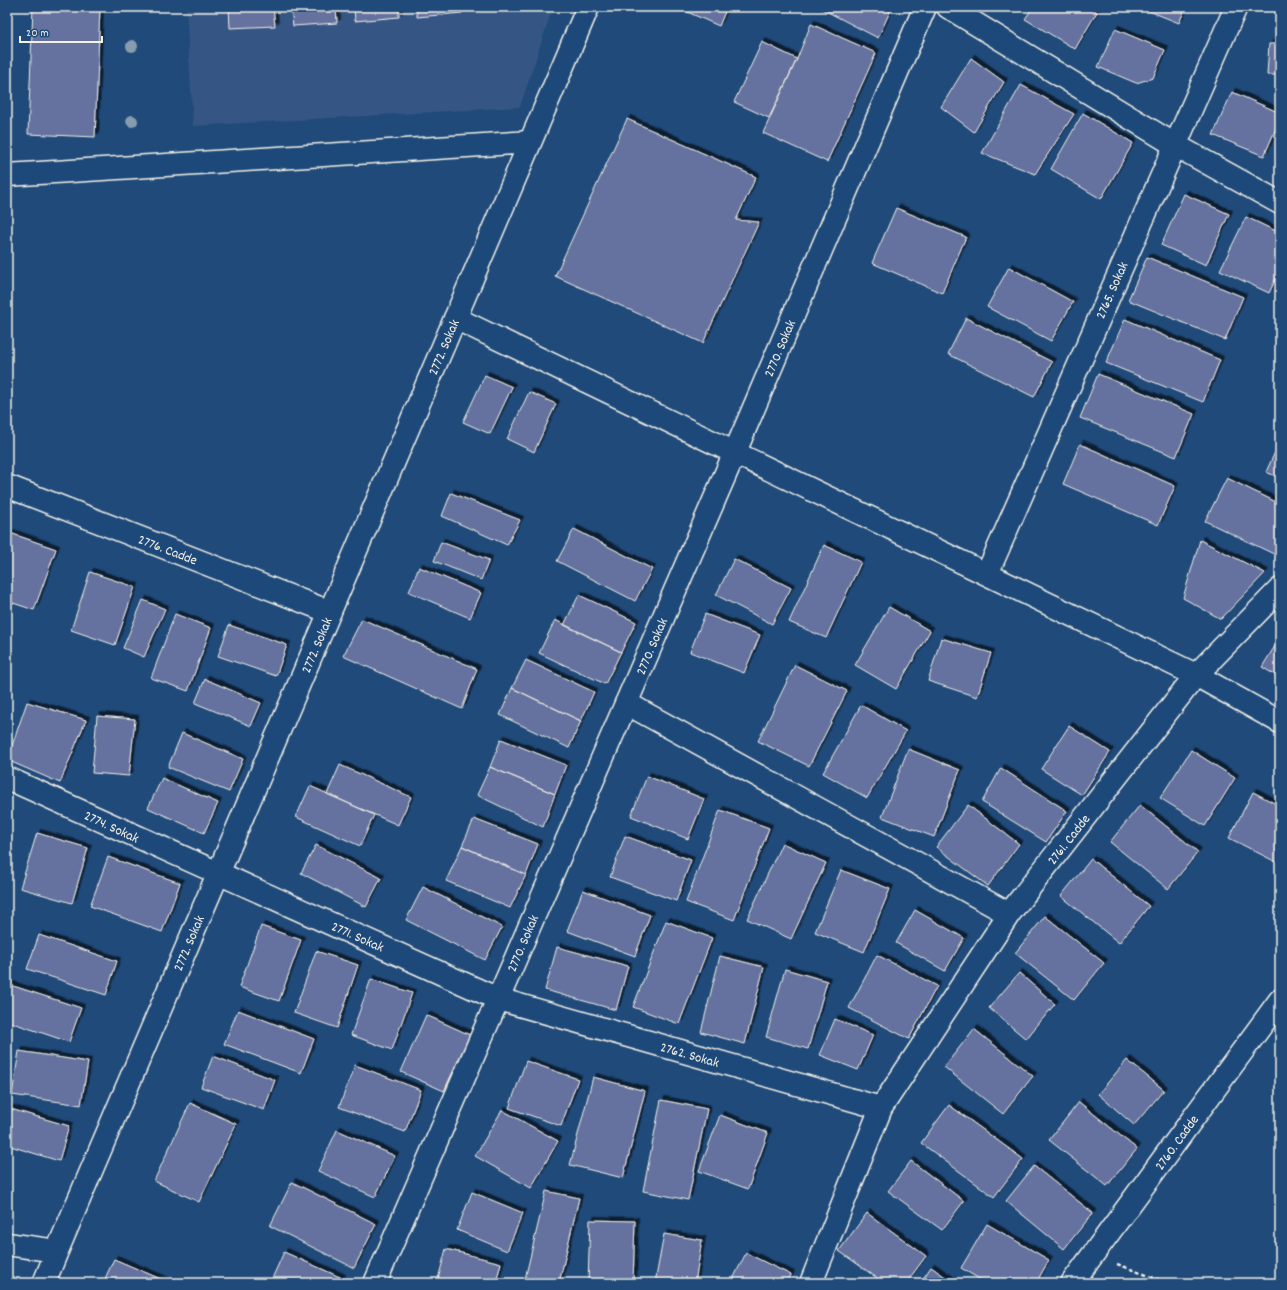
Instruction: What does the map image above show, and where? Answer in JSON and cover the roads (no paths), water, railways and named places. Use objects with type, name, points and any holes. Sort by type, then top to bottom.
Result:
[{"type":"street","name":"2772. Sokak","points":[[44,1283],[588,7]]},
{"type":"street","name":"2770. Sokak","points":[[374,1283],[735,452],[925,7]]},
{"type":"street","points":[[948,7],[1175,145],[1280,203]]},
{"type":"street","name":"2765. Sokak","points":[[987,574],[1236,7]]},
{"type":"street","points":[[7,175],[530,142]]},
{"type":"street","points":[[455,318],[1196,675],[1280,722]]},
{"type":"street","name":"2776. Cadde","points":[[7,486],[330,612]]},
{"type":"street","name":"2761. Cadde","points":[[810,1283],[881,1108],[1009,914],[1196,675],[1280,589]]},
{"type":"street","points":[[626,703],[1009,914]]},
{"type":"street","name":"2774. Sokak","points":[[7,778],[218,874]]},
{"type":"street","name":"2771. Sokak","points":[[218,874],[498,999]]},
{"type":"street","name":"2762. Sokak","points":[[498,999],[881,1108]]},
{"type":"street","name":"2760. Cadde","points":[[1072,1283],[1280,1000]]},
{"type":"street","points":[[7,1244],[57,1251]]}]
